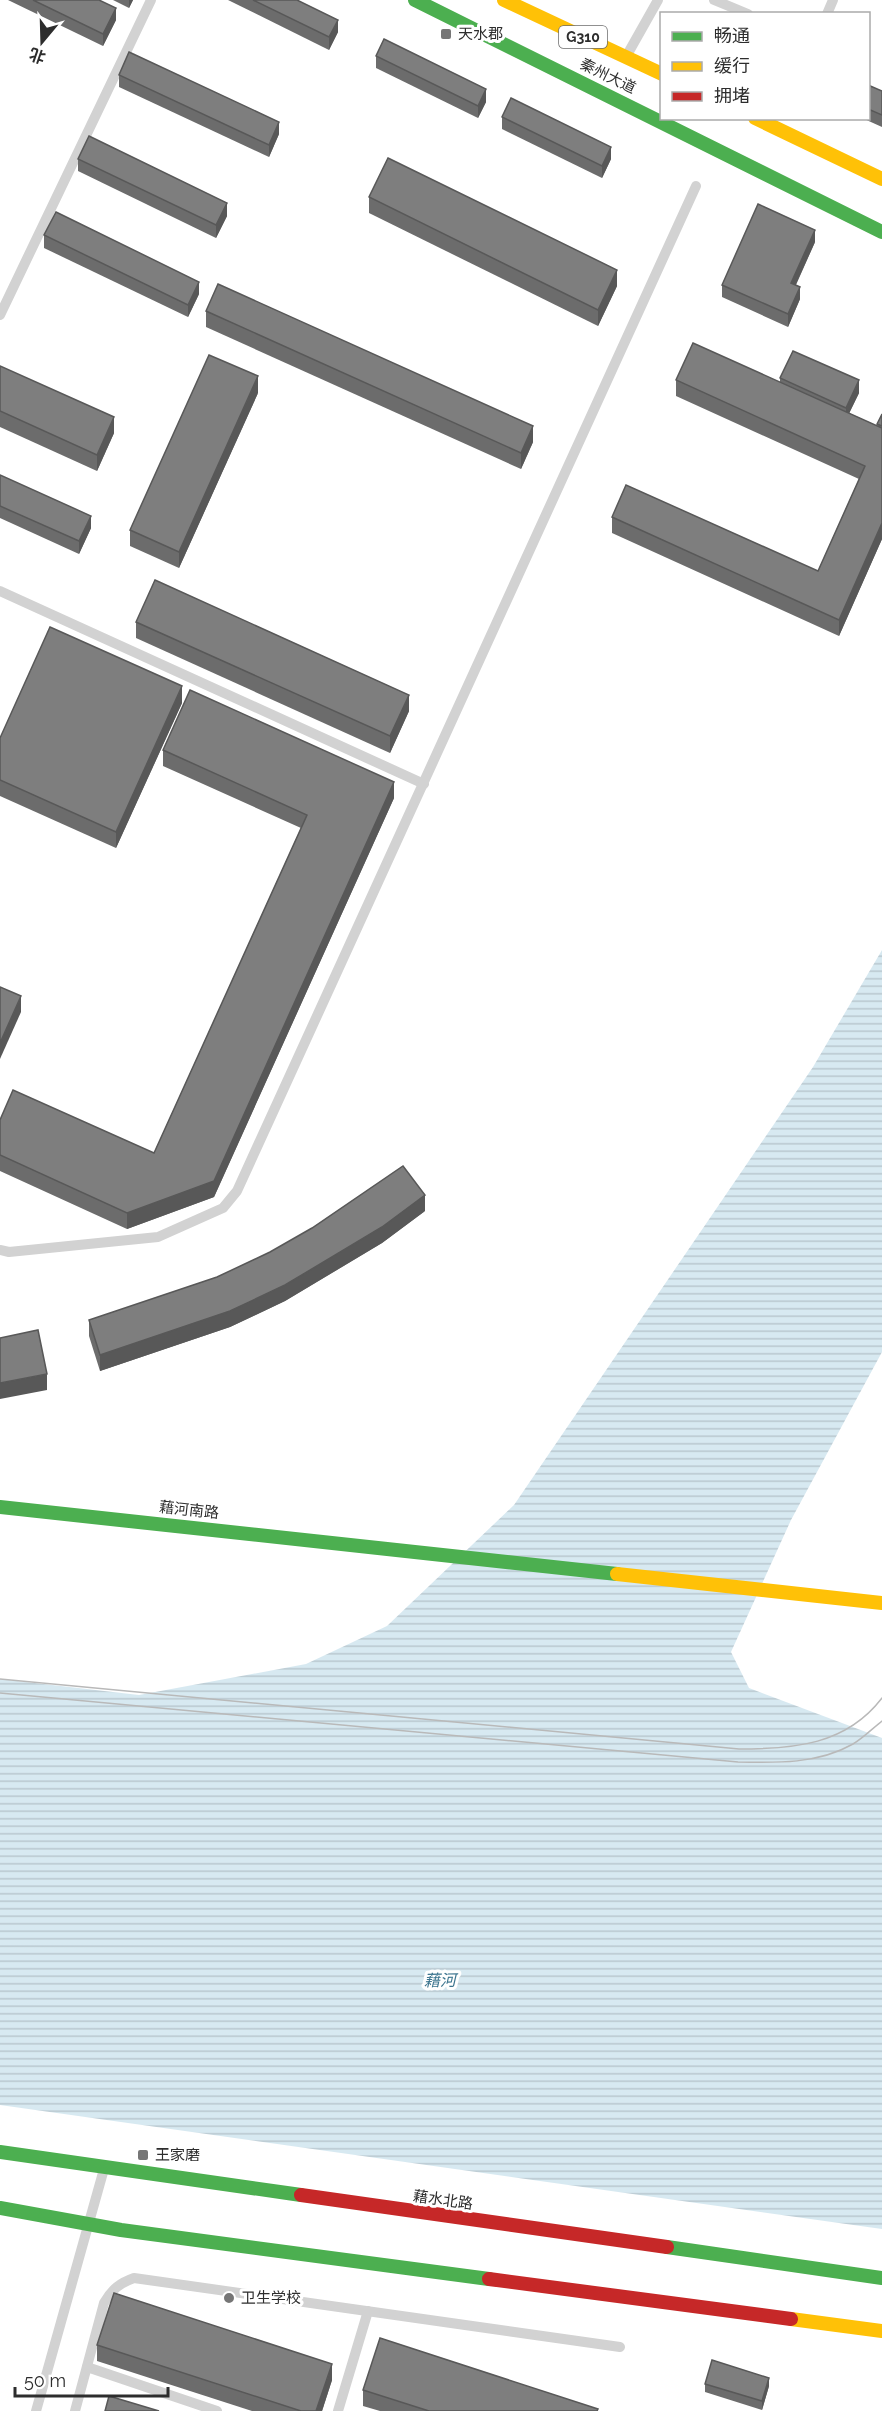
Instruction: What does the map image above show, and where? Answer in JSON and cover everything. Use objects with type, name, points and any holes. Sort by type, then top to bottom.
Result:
[{"type":"main road","name":"秦州大道","points":[[415,0],[882,232]]},
{"type":"main road","name":"秦州大道","points":[[504,0],[660,73]]},
{"type":"main road","points":[[759,120],[882,178]]},
{"type":"main road","name":"藉河南路","points":[[0,1507],[882,1603]]},
{"type":"main road","name":"藉水北路","points":[[0,2152],[104,2169],[882,2278]]},
{"type":"main road","points":[[0,2208],[89,2225],[882,2331]]},
{"type":"lane","points":[[0,315],[151,0]]},
{"type":"lane","points":[[626,57],[658,0]]},
{"type":"lane","points":[[714,0],[743,12]]},
{"type":"lane","points":[[0,1250],[20,1251],[158,1237],[223,1208],[237,1191],[696,186]]},
{"type":"lane","points":[[0,591],[424,784]]},
{"type":"lane","points":[[36,2411],[104,2169]]},
{"type":"lane","points":[[75,2411],[104,2303],[111,2291],[121,2282],[134,2278],[620,2348]]},
{"type":"lane","points":[[338,2411],[368,2312]]},
{"type":"lane","points":[[87,2367],[217,2411]]},
{"type":"water","name":"藉河","points":[[882,950],[882,1352],[791,1520],[731,1652],[749,1688],[882,1738],[882,2229],[0,2105],[0,1679],[139,1695],[306,1664],[387,1626],[514,1505],[813,1067]]},
{"type":"building","points":[[33,0],[99,0],[116,8],[103,34]]},
{"type":"building","points":[[253,0],[297,0],[338,20],[329,37]]},
{"type":"building","points":[[384,39],[486,89],[478,106],[376,56]]},
{"type":"building","points":[[129,52],[279,122],[269,145],[119,75]]},
{"type":"building","points":[[870,86],[882,91],[882,115],[870,110]]},
{"type":"building","points":[[511,98],[611,147],[602,166],[502,117]]},
{"type":"building","points":[[89,136],[227,203],[216,225],[78,159]]},
{"type":"building","points":[[388,158],[617,270],[598,310],[369,197]]},
{"type":"building","points":[[758,204],[815,230],[791,283],[800,287],[788,314],[722,285]]},
{"type":"building","points":[[56,212],[199,282],[188,305],[44,235]]},
{"type":"building","points":[[218,284],[533,426],[521,453],[206,311]]},
{"type":"building","points":[[693,343],[882,428],[882,523],[839,620],[612,517],[626,485],[818,571],[865,466],[676,380]]},
{"type":"building","points":[[793,351],[859,380],[846,408],[780,378]]},
{"type":"building","points":[[209,355],[258,376],[179,552],[130,530]]},
{"type":"building","points":[[0,366],[114,417],[97,455],[0,411]]},
{"type":"building","points":[[882,414],[882,426],[877,424]]},
{"type":"building","points":[[0,475],[91,516],[79,541],[0,506]]},
{"type":"building","points":[[155,580],[409,695],[390,736],[136,622]]},
{"type":"building","points":[[50,627],[182,686],[116,832],[0,780],[0,738]]},
{"type":"building","points":[[190,690],[394,782],[214,1181],[127,1213],[0,1155],[0,1120],[13,1090],[154,1153],[307,815],[163,750]]},
{"type":"building","points":[[0,987],[21,996],[0,1043]]},
{"type":"building","points":[[403,1166],[425,1195],[382,1227],[285,1285],[230,1311],[100,1355],[89,1320],[217,1277],[270,1252],[312,1228]]},
{"type":"building","points":[[38,1330],[47,1374],[0,1383],[0,1338]]},
{"type":"building","points":[[114,2293],[332,2364],[316,2411],[301,2411],[97,2345]]},
{"type":"building","points":[[380,2338],[598,2409],[597,2411],[429,2411],[363,2390]]},
{"type":"building","points":[[712,2360],[769,2378],[762,2401],[705,2384]]},
{"type":"building","points":[[109,2396],[159,2411],[105,2411]]},
{"type":"tram line","points":[[0,1679],[739,1749],[779,1748],[818,1741],[835,1735],[868,1714],[882,1698]]},
{"type":"tram line","points":[[0,1693],[738,1762],[812,1759],[840,1751],[853,1744],[882,1721]]},
{"type":"traffic: fast","points":[[415,0],[882,232]]},
{"type":"traffic: fast","points":[[0,1507],[617,1574]]},
{"type":"traffic: fast","points":[[0,2152],[301,2195]]},
{"type":"traffic: fast","points":[[0,2208],[121,2230],[489,2279]]},
{"type":"traffic: fast","points":[[667,2247],[882,2278]]},
{"type":"traffic: slow","points":[[504,0],[660,73]]},
{"type":"traffic: slow","points":[[759,120],[882,179]]},
{"type":"traffic: slow","points":[[617,1574],[882,1603]]},
{"type":"traffic: slow","points":[[791,2319],[882,2331]]},
{"type":"traffic: jam","points":[[301,2195],[667,2247]]},
{"type":"traffic: jam","points":[[489,2279],[791,2319]]},
{"type":"place","name":"天水郡","points":[[446,34]]},
{"type":"place","name":"王家磨","points":[[143,2155]]},
{"type":"place","name":"卫生学校","points":[[229,2298]]}]
